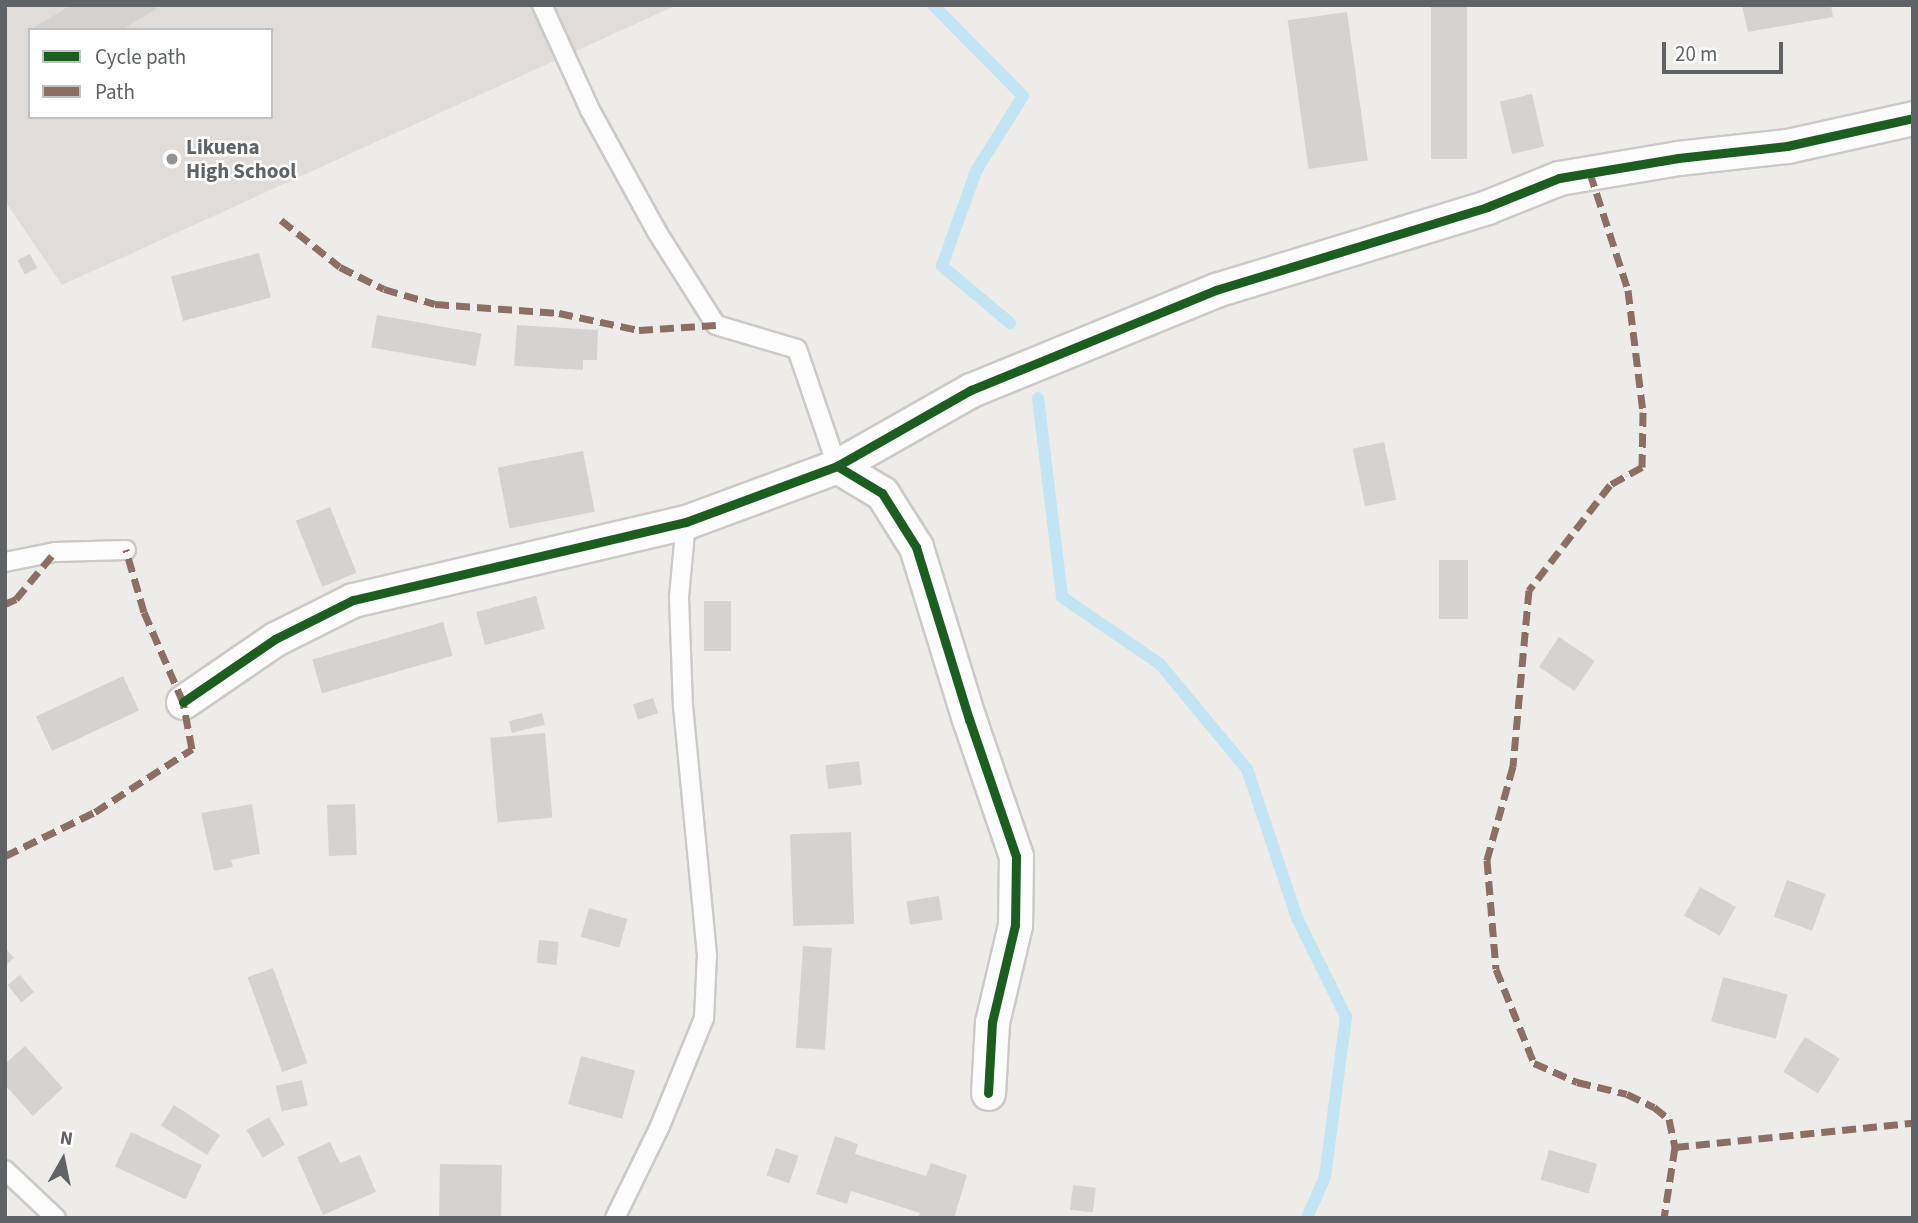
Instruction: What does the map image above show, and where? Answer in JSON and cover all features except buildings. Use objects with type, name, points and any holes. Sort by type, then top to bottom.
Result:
[{"type":"street","points":[[183,702],[275,639],[353,600],[686,522],[837,466],[971,390],[1216,290],[1488,207],[1559,178],[1678,158],[1787,146],[1913,118]]},
{"type":"street","points":[[837,466],[882,493],[916,547],[969,719],[1016,856],[1014,925],[992,1022],[988,1093]]},
{"type":"lane","points":[[541,5],[590,110],[657,232],[716,325],[797,349],[837,466]]},
{"type":"lane","points":[[615,1218],[660,1126],[704,1018],[707,955],[683,707],[679,597],[686,522]]},
{"type":"lane","points":[[5,562],[55,552],[126,550]]},
{"type":"lane","points":[[5,1170],[56,1218]]},
{"type":"shaded area","name":"Likuena High School","points":[[5,5],[677,5],[62,285],[5,201]]},
{"type":"waterway","points":[[933,5],[1023,96],[976,171],[942,266],[1010,323]]},
{"type":"waterway","points":[[1038,398],[1062,597],[1160,664],[1247,769],[1297,918],[1346,1017],[1325,1177],[1307,1218]]},
{"type":"marked path","points":[[1590,173],[1628,290],[1643,412],[1642,467],[1610,485],[1529,590],[1513,766],[1487,860],[1496,969],[1534,1063],[1577,1082],[1627,1094],[1654,1107],[1669,1119],[1675,1147],[1664,1218]]},
{"type":"marked path","points":[[281,220],[340,267],[384,289],[435,304],[559,313],[639,330],[716,325]]},
{"type":"marked path","points":[[5,856],[95,812],[192,749],[183,702],[144,612],[126,550]]},
{"type":"marked path","points":[[5,604],[16,599],[55,552]]},
{"type":"marked path","points":[[1675,1147],[1913,1123]]},
{"type":"cycle path","points":[[183,702],[275,639],[353,600],[686,522],[837,466],[971,390],[1216,290],[1487,207],[1559,178],[1678,158],[1787,146],[1913,118]]},
{"type":"cycle path","points":[[837,466],[882,493],[916,547],[969,719],[1016,856],[1015,925],[992,1022],[988,1093]]},
{"type":"place","name":"Likuena High School","points":[[172,159]]}]
